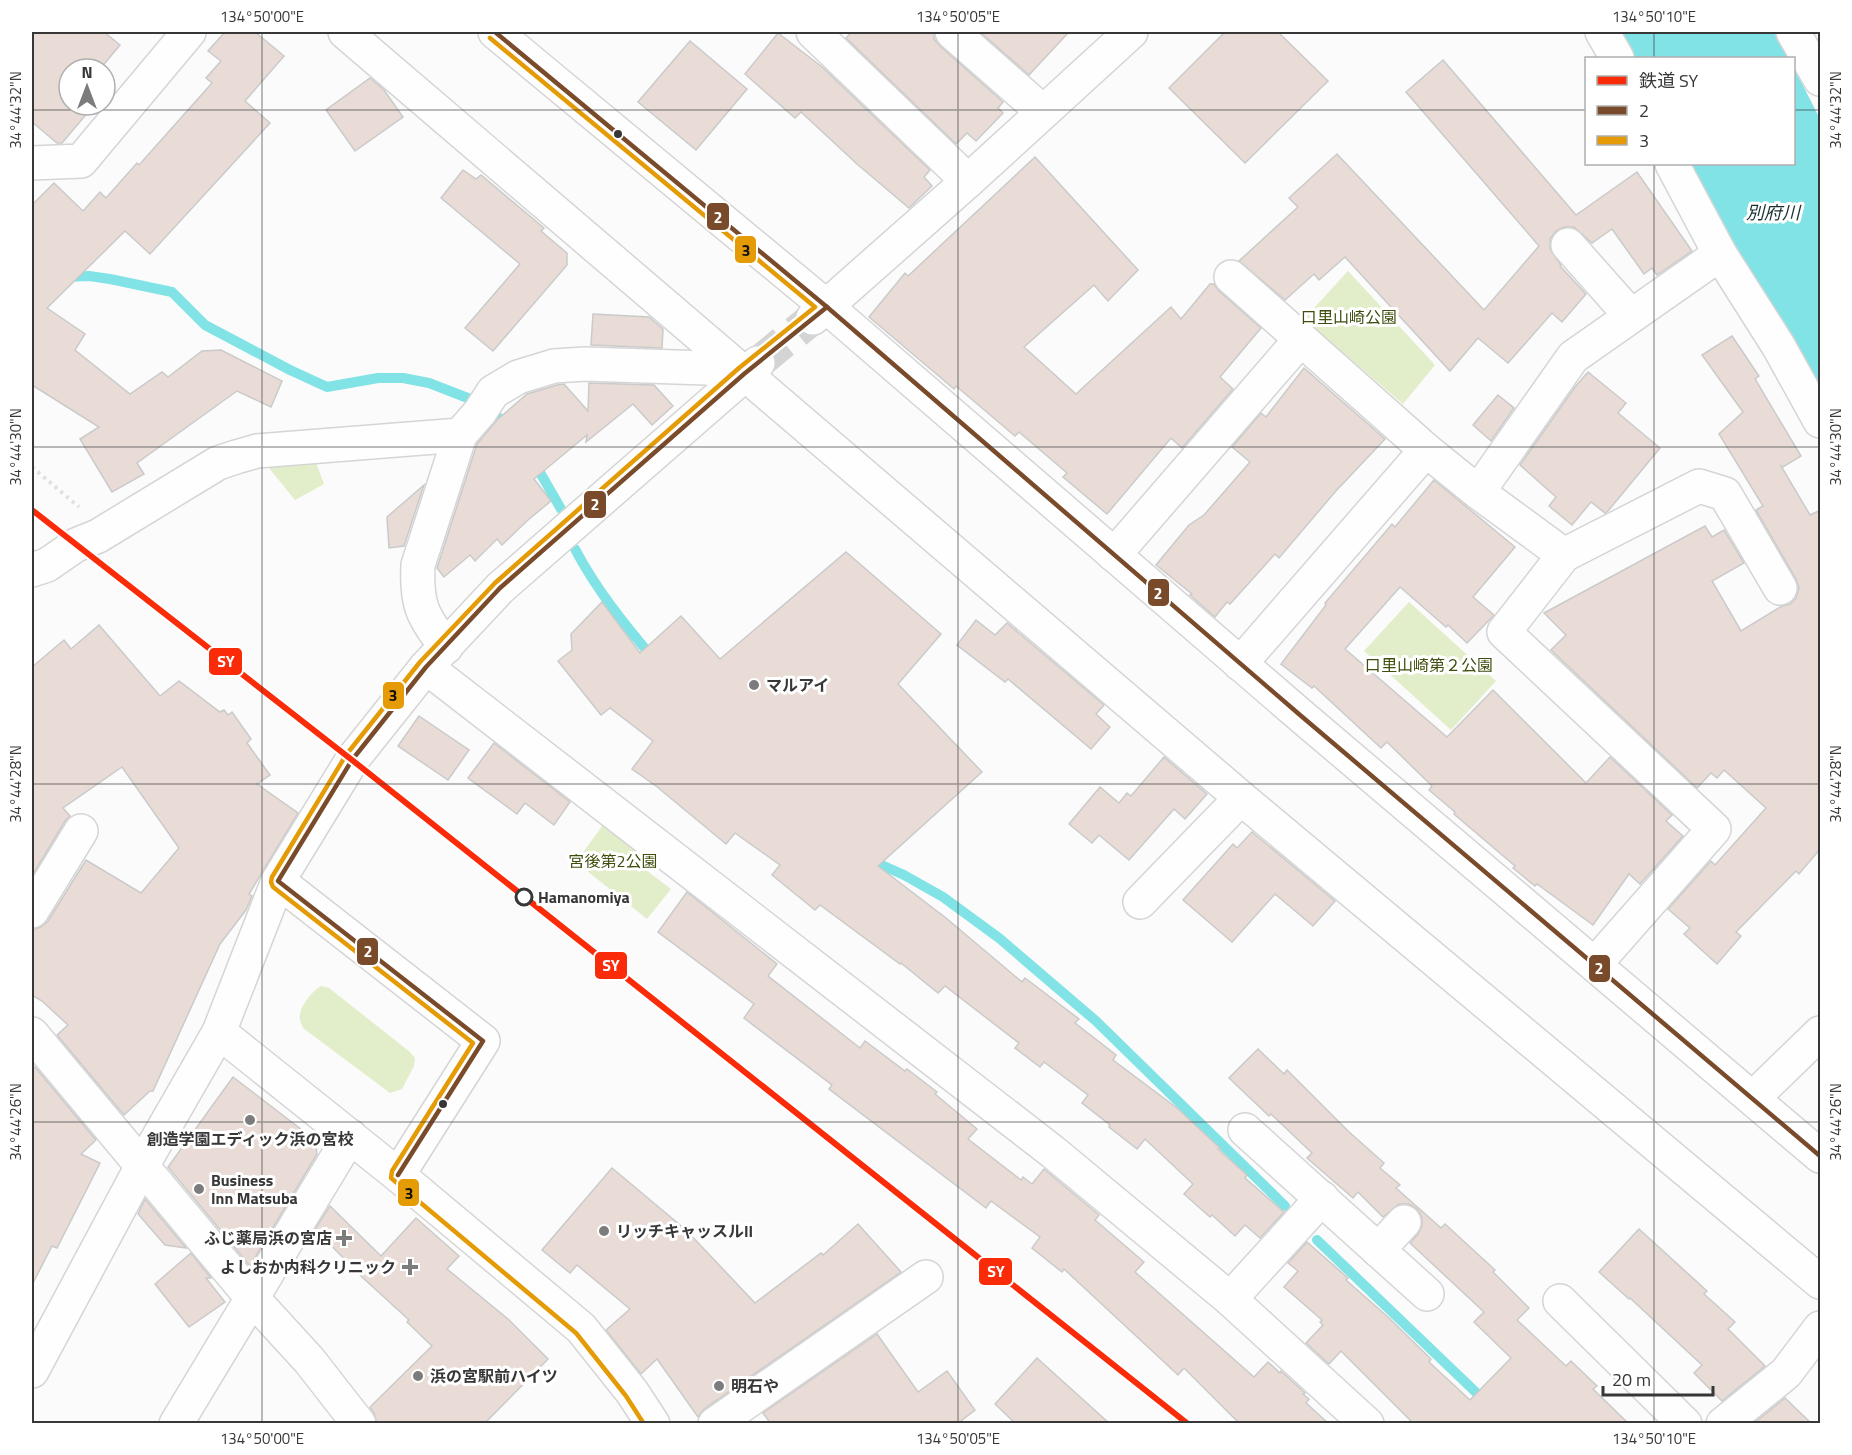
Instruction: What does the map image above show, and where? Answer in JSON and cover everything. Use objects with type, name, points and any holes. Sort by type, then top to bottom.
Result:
[{"type":"street","points":[[32,163],[81,161],[189,32]]},
{"type":"street","points":[[345,32],[751,368],[1241,798],[1821,1282]]},
{"type":"street","points":[[495,32],[820,312],[1114,555],[1821,1156]]},
{"type":"street","points":[[813,32],[968,182]]},
{"type":"street","points":[[952,32],[1044,112]]},
{"type":"street","points":[[820,312],[968,182],[1131,32]]},
{"type":"street","points":[[1602,32],[1616,57]]},
{"type":"street","points":[[1793,32],[1821,79]]},
{"type":"street","points":[[1673,165],[1720,254],[1779,347],[1821,421]]},
{"type":"street","points":[[1568,245],[1631,316]]},
{"type":"street","points":[[1478,492],[1573,357],[1720,254]]},
{"type":"street","points":[[1232,277],[1426,450],[1478,492],[1564,555]]},
{"type":"street","points":[[1114,555],[1301,339]]},
{"type":"street","points":[[751,368],[585,364],[554,366],[518,377],[493,392],[475,415],[418,565],[417,587],[436,657],[1053,1152],[1230,1299],[1367,1424]]},
{"type":"street","points":[[35,1357],[219,1032],[278,881],[352,759],[436,657],[500,588],[751,368]]},
{"type":"street","points":[[32,570],[46,565],[76,545],[107,531],[218,463],[236,456],[475,415]]},
{"type":"street","points":[[1240,664],[1426,450]]},
{"type":"street","points":[[1595,964],[1714,829],[1504,632],[1564,555],[1699,486],[1725,494],[1780,588]]},
{"type":"street","points":[[1140,902],[1241,798]]},
{"type":"street","points":[[32,911],[81,831]]},
{"type":"street","points":[[278,881],[483,1041],[398,1175]]},
{"type":"street","points":[[219,1032],[398,1175],[581,1328],[633,1392],[653,1424]]},
{"type":"street","points":[[1753,1098],[1821,1033]]},
{"type":"street","points":[[32,1034],[253,1299],[309,1360],[359,1424]]},
{"type":"street","points":[[1245,1130],[1427,1294]]},
{"type":"street","points":[[176,1424],[350,1136]]},
{"type":"street","points":[[1230,1299],[1322,1198]]},
{"type":"street","points":[[1378,1250],[1404,1222]]},
{"type":"street","points":[[715,1424],[926,1277]]},
{"type":"street","points":[[1560,1301],[1685,1424]]},
{"type":"street","points":[[1723,1424],[1786,1373],[1821,1328]]},
{"type":"path","points":[[32,467],[107,531]]},
{"type":"green space","name":"口里山崎公園","points":[[1348,271],[1435,365],[1403,404],[1304,319]]},
{"type":"green space","points":[[312,452],[324,484],[295,500],[260,457]]},
{"type":"green space","name":"口里山崎第２公園","points":[[1409,602],[1496,681],[1451,730],[1364,651]]},
{"type":"green space","name":"宮後第2公園","points":[[603,825],[646,857],[639,865],[671,889],[647,919],[576,862]]},
{"type":"green space","points":[[321,986],[329,988],[415,1058],[414,1066],[402,1089],[390,1093],[303,1028],[300,1015],[303,1005]]},
{"type":"water","points":[[1616,32],[1774,32],[1787,57],[1630,57]]},
{"type":"water","name":"別府川","points":[[1795,70],[1820,119],[1820,391],[1771,310],[1690,165],[1795,165]]},
{"type":"building","points":[[32,32],[104,32],[120,45],[110,57],[57,57],[57,117],[84,117],[62,143],[57,143],[32,122]]},
{"type":"building","points":[[225,32],[255,32],[284,56],[245,101],[270,123],[150,254],[125,231],[47,308],[85,334],[75,350],[130,394],[162,372],[168,377],[202,351],[221,350],[282,381],[271,407],[237,391],[137,463],[144,474],[112,492],[80,439],[99,427],[32,385],[32,205],[54,183],[83,211],[100,192],[106,198],[137,163],[139,165],[212,83],[206,78],[221,61],[208,51]]},
{"type":"building","points":[[852,32],[934,32],[934,39],[940,46],[1003,102],[998,108],[1003,113],[976,141],[967,133],[956,144],[846,38]]},
{"type":"building","points":[[980,32],[1069,32],[1029,75]]},
{"type":"building","points":[[1225,32],[1278,32],[1328,81],[1245,163],[1169,88]]},
{"type":"building","points":[[778,33],[822,67],[930,170],[924,177],[932,186],[909,208],[801,112],[795,118],[745,74]]},
{"type":"building","points":[[690,41],[747,89],[696,150],[638,102]]},
{"type":"building","points":[[1443,60],[1576,215],[1637,172],[1692,251],[1657,275],[1652,268],[1644,274],[1612,229],[1592,243],[1574,227],[1564,227],[1556,231],[1550,239],[1550,249],[1560,266],[1586,294],[1562,322],[1552,313],[1508,363],[1478,338],[1450,371],[1345,257],[1319,280],[1314,274],[1285,300],[1239,261],[1298,207],[1289,198],[1337,154],[1484,310],[1539,246],[1406,92]]},
{"type":"building","points":[[370,78],[384,90],[403,117],[355,151],[326,110]]},
{"type":"building","points":[[1035,157],[1138,270],[1108,301],[1094,285],[1024,347],[1076,394],[1171,307],[1181,319],[1210,284],[1214,284],[1261,328],[1220,377],[1233,389],[1182,448],[1171,438],[1107,514],[1063,477],[1067,473],[1019,432],[1015,436],[956,386],[954,389],[869,317],[905,273],[908,276]]},
{"type":"building","points":[[463,170],[476,179],[481,175],[544,228],[541,231],[567,253],[567,265],[493,351],[465,328],[520,264],[441,198]]},
{"type":"building","points":[[593,314],[649,317],[663,329],[662,348],[591,345]]},
{"type":"building","points":[[1732,336],[1759,376],[1755,379],[1801,456],[1781,466],[1810,515],[1821,510],[1821,848],[1799,874],[1796,871],[1736,932],[1741,936],[1717,964],[1684,934],[1690,928],[1668,909],[1711,861],[1715,865],[1766,808],[1724,770],[1717,778],[1711,773],[1697,788],[1551,650],[1566,635],[1544,613],[1705,526],[1712,537],[1724,530],[1744,563],[1712,581],[1741,631],[1782,606],[1790,604],[1796,598],[1799,588],[1796,579],[1756,510],[1763,506],[1719,434],[1743,412],[1702,355]]},
{"type":"building","points":[[1304,368],[1385,439],[1335,492],[1279,558],[1275,554],[1230,604],[1227,602],[1215,617],[1190,595],[1192,594],[1156,565],[1189,525],[1204,515],[1250,462],[1232,447],[1261,413],[1266,417]]},
{"type":"building","points":[[1588,372],[1626,403],[1618,413],[1660,448],[1608,511],[1605,513],[1591,502],[1572,525],[1549,506],[1556,497],[1520,465]]},
{"type":"building","points":[[589,383],[654,385],[673,406],[652,425],[633,404],[586,442],[587,435],[534,479],[551,501],[502,545],[497,539],[475,561],[470,555],[444,577],[437,568],[477,444],[497,420],[527,394],[557,385],[564,384],[588,411]]},
{"type":"building","points":[[1498,395],[1514,408],[1491,441],[1473,425]]},
{"type":"building","points":[[1434,480],[1515,547],[1473,597],[1494,615],[1467,643],[1400,587],[1345,649],[1447,737],[1493,690],[1586,783],[1610,757],[1672,815],[1666,821],[1683,836],[1640,884],[1629,874],[1593,925],[1537,884],[1535,886],[1513,868],[1515,866],[1429,790],[1432,786],[1387,742],[1381,748],[1314,686],[1312,688],[1281,664],[1326,605],[1325,603],[1392,524],[1395,527]]},
{"type":"building","points":[[424,485],[404,546],[389,548],[387,517]]},
{"type":"building","points":[[846,552],[941,634],[898,684],[982,772],[878,866],[946,918],[1022,982],[1025,978],[1079,1019],[1075,1023],[1116,1055],[1113,1060],[1177,1108],[1220,1148],[1218,1149],[1247,1175],[1245,1178],[1284,1212],[1260,1238],[1245,1225],[1235,1236],[1212,1215],[1210,1217],[1184,1194],[1193,1184],[1145,1139],[1137,1149],[1082,1103],[1088,1095],[1044,1062],[1040,1067],[1015,1048],[1019,1043],[945,986],[938,993],[901,963],[820,905],[815,910],[772,875],[780,865],[735,833],[726,844],[632,769],[653,741],[610,708],[601,715],[558,661],[572,650],[571,634],[602,602],[640,653],[681,616],[720,659]]},
{"type":"building","points":[[976,620],[995,635],[1007,623],[1104,705],[1096,714],[1110,727],[1091,749],[1008,679],[1005,682],[957,645]]},
{"type":"building","points":[[99,625],[160,696],[179,681],[220,712],[224,710],[228,715],[232,712],[251,739],[247,743],[270,775],[257,784],[298,813],[249,894],[252,896],[246,910],[220,944],[153,1091],[150,1091],[124,1115],[57,1035],[68,1025],[32,995],[32,930],[48,921],[86,860],[141,893],[179,848],[122,767],[63,808],[70,816],[32,876],[32,667],[64,640],[71,649]]},
{"type":"building","points":[[419,716],[469,750],[448,780],[398,746]]},
{"type":"building","points":[[494,743],[570,802],[554,825],[525,803],[517,814],[468,778]]},
{"type":"building","points":[[1164,757],[1207,794],[1185,819],[1174,809],[1129,860],[1099,835],[1092,843],[1069,824],[1100,787],[1119,803],[1127,793],[1131,796]]},
{"type":"building","points":[[1252,832],[1335,901],[1313,926],[1275,894],[1232,942],[1183,900],[1233,844],[1237,848]]},
{"type":"building","points":[[687,892],[777,964],[768,976],[860,1048],[865,1041],[937,1092],[935,1094],[977,1129],[968,1139],[1021,1180],[1023,1177],[1032,1184],[1044,1169],[1099,1215],[1095,1220],[1144,1262],[1135,1272],[1254,1377],[1268,1362],[1280,1373],[1281,1371],[1305,1393],[1303,1394],[1309,1399],[1306,1403],[1329,1424],[1240,1424],[1184,1368],[1178,1375],[1064,1269],[1062,1272],[1032,1248],[1040,1237],[991,1201],[986,1208],[829,1089],[832,1085],[744,1018],[754,1004],[658,932]]},
{"type":"building","points":[[1258,1049],[1284,1074],[1287,1070],[1348,1131],[1384,1163],[1380,1168],[1400,1185],[1396,1188],[1441,1228],[1445,1224],[1495,1270],[1493,1272],[1529,1308],[1517,1320],[1566,1366],[1571,1361],[1597,1386],[1593,1389],[1629,1424],[1414,1424],[1341,1351],[1329,1364],[1306,1343],[1323,1325],[1320,1322],[1322,1320],[1284,1287],[1298,1271],[1288,1263],[1307,1242],[1348,1278],[1346,1280],[1389,1318],[1431,1359],[1429,1362],[1470,1400],[1511,1358],[1474,1322],[1484,1312],[1410,1243],[1422,1226],[1422,1217],[1417,1209],[1409,1204],[1399,1204],[1383,1217],[1358,1192],[1353,1198],[1307,1158],[1312,1153],[1229,1078]]},
{"type":"building","points":[[35,1067],[96,1140],[81,1154],[100,1163],[57,1248],[52,1246],[32,1285],[32,1069]]},
{"type":"building","points":[[233,1077],[315,1140],[317,1154],[250,1266],[168,1167]]},
{"type":"building","points":[[612,1168],[686,1230],[755,1303],[821,1253],[823,1255],[858,1224],[901,1272],[704,1409],[698,1417],[657,1359],[641,1374],[606,1330],[630,1309],[577,1265],[570,1273],[542,1250]]},
{"type":"building","points":[[145,1199],[186,1248],[165,1245],[138,1214]]},
{"type":"building","points":[[330,1206],[381,1256],[416,1218],[459,1256],[447,1269],[508,1319],[548,1359],[484,1424],[377,1424],[370,1407],[432,1346],[407,1322],[409,1320],[315,1229]]},
{"type":"building","points":[[1639,1229],[1707,1291],[1704,1294],[1735,1322],[1728,1329],[1765,1366],[1722,1401],[1694,1373],[1702,1365],[1599,1272]]},
{"type":"building","points":[[191,1253],[211,1278],[206,1278],[225,1302],[189,1327],[155,1284]]},
{"type":"building","points":[[877,1334],[918,1392],[947,1371],[975,1410],[957,1424],[771,1424],[763,1413]]},
{"type":"building","points":[[1037,1358],[1110,1424],[1016,1424],[995,1404]]},
{"type":"building","points":[[1785,1398],[1812,1424],[1753,1424]]},
{"type":"waterway","points":[[65,277],[89,276],[172,292],[205,325],[327,387],[378,378],[403,378],[429,383],[478,402],[493,412],[508,428]]},
{"type":"waterway","points":[[534,462],[561,509]]},
{"type":"waterway","points":[[575,549],[611,606],[653,658]]},
{"type":"waterway","points":[[868,859],[904,875],[943,897],[999,938],[1096,1021],[1285,1206]]},
{"type":"waterway","points":[[1317,1240],[1486,1402]]},
{"type":"tunnel","points":[[758,363],[813,318]]},
{"type":"rail line","name":"SY","points":[[32,510],[352,760],[1188,1424]]},
{"type":"transit line","name":"2","points":[[495,32],[827,307],[1300,715],[1820,1156]]},
{"type":"transit line","name":"3","points":[[490,38],[815,307],[739,368],[495,583],[420,662],[346,755],[271,882],[273,887],[473,1043],[392,1171],[391,1178],[576,1333],[626,1396],[644,1424]]},
{"type":"transit line","name":"2","points":[[398,1175],[483,1041],[278,881],[352,760],[426,667],[500,588],[744,374],[827,307]]},
{"type":"place","name":"マルアイ","points":[[754,685]]},
{"type":"place","name":"Hamanomiya","points":[[524,897]]},
{"type":"place","name":"創造学園エディック浜の宮校","points":[[250,1120]]},
{"type":"place","name":"Business Inn Matsuba","points":[[199,1189]]},
{"type":"place","name":"リッチキャッスルII","points":[[604,1231]]},
{"type":"place","name":"ふじ薬局浜の宮店","points":[[344,1238]]},
{"type":"place","name":"よしおか内科クリニック","points":[[410,1267]]},
{"type":"place","name":"浜の宮駅前ハイツ","points":[[418,1376]]},
{"type":"place","name":"明石や","points":[[719,1386]]}]
